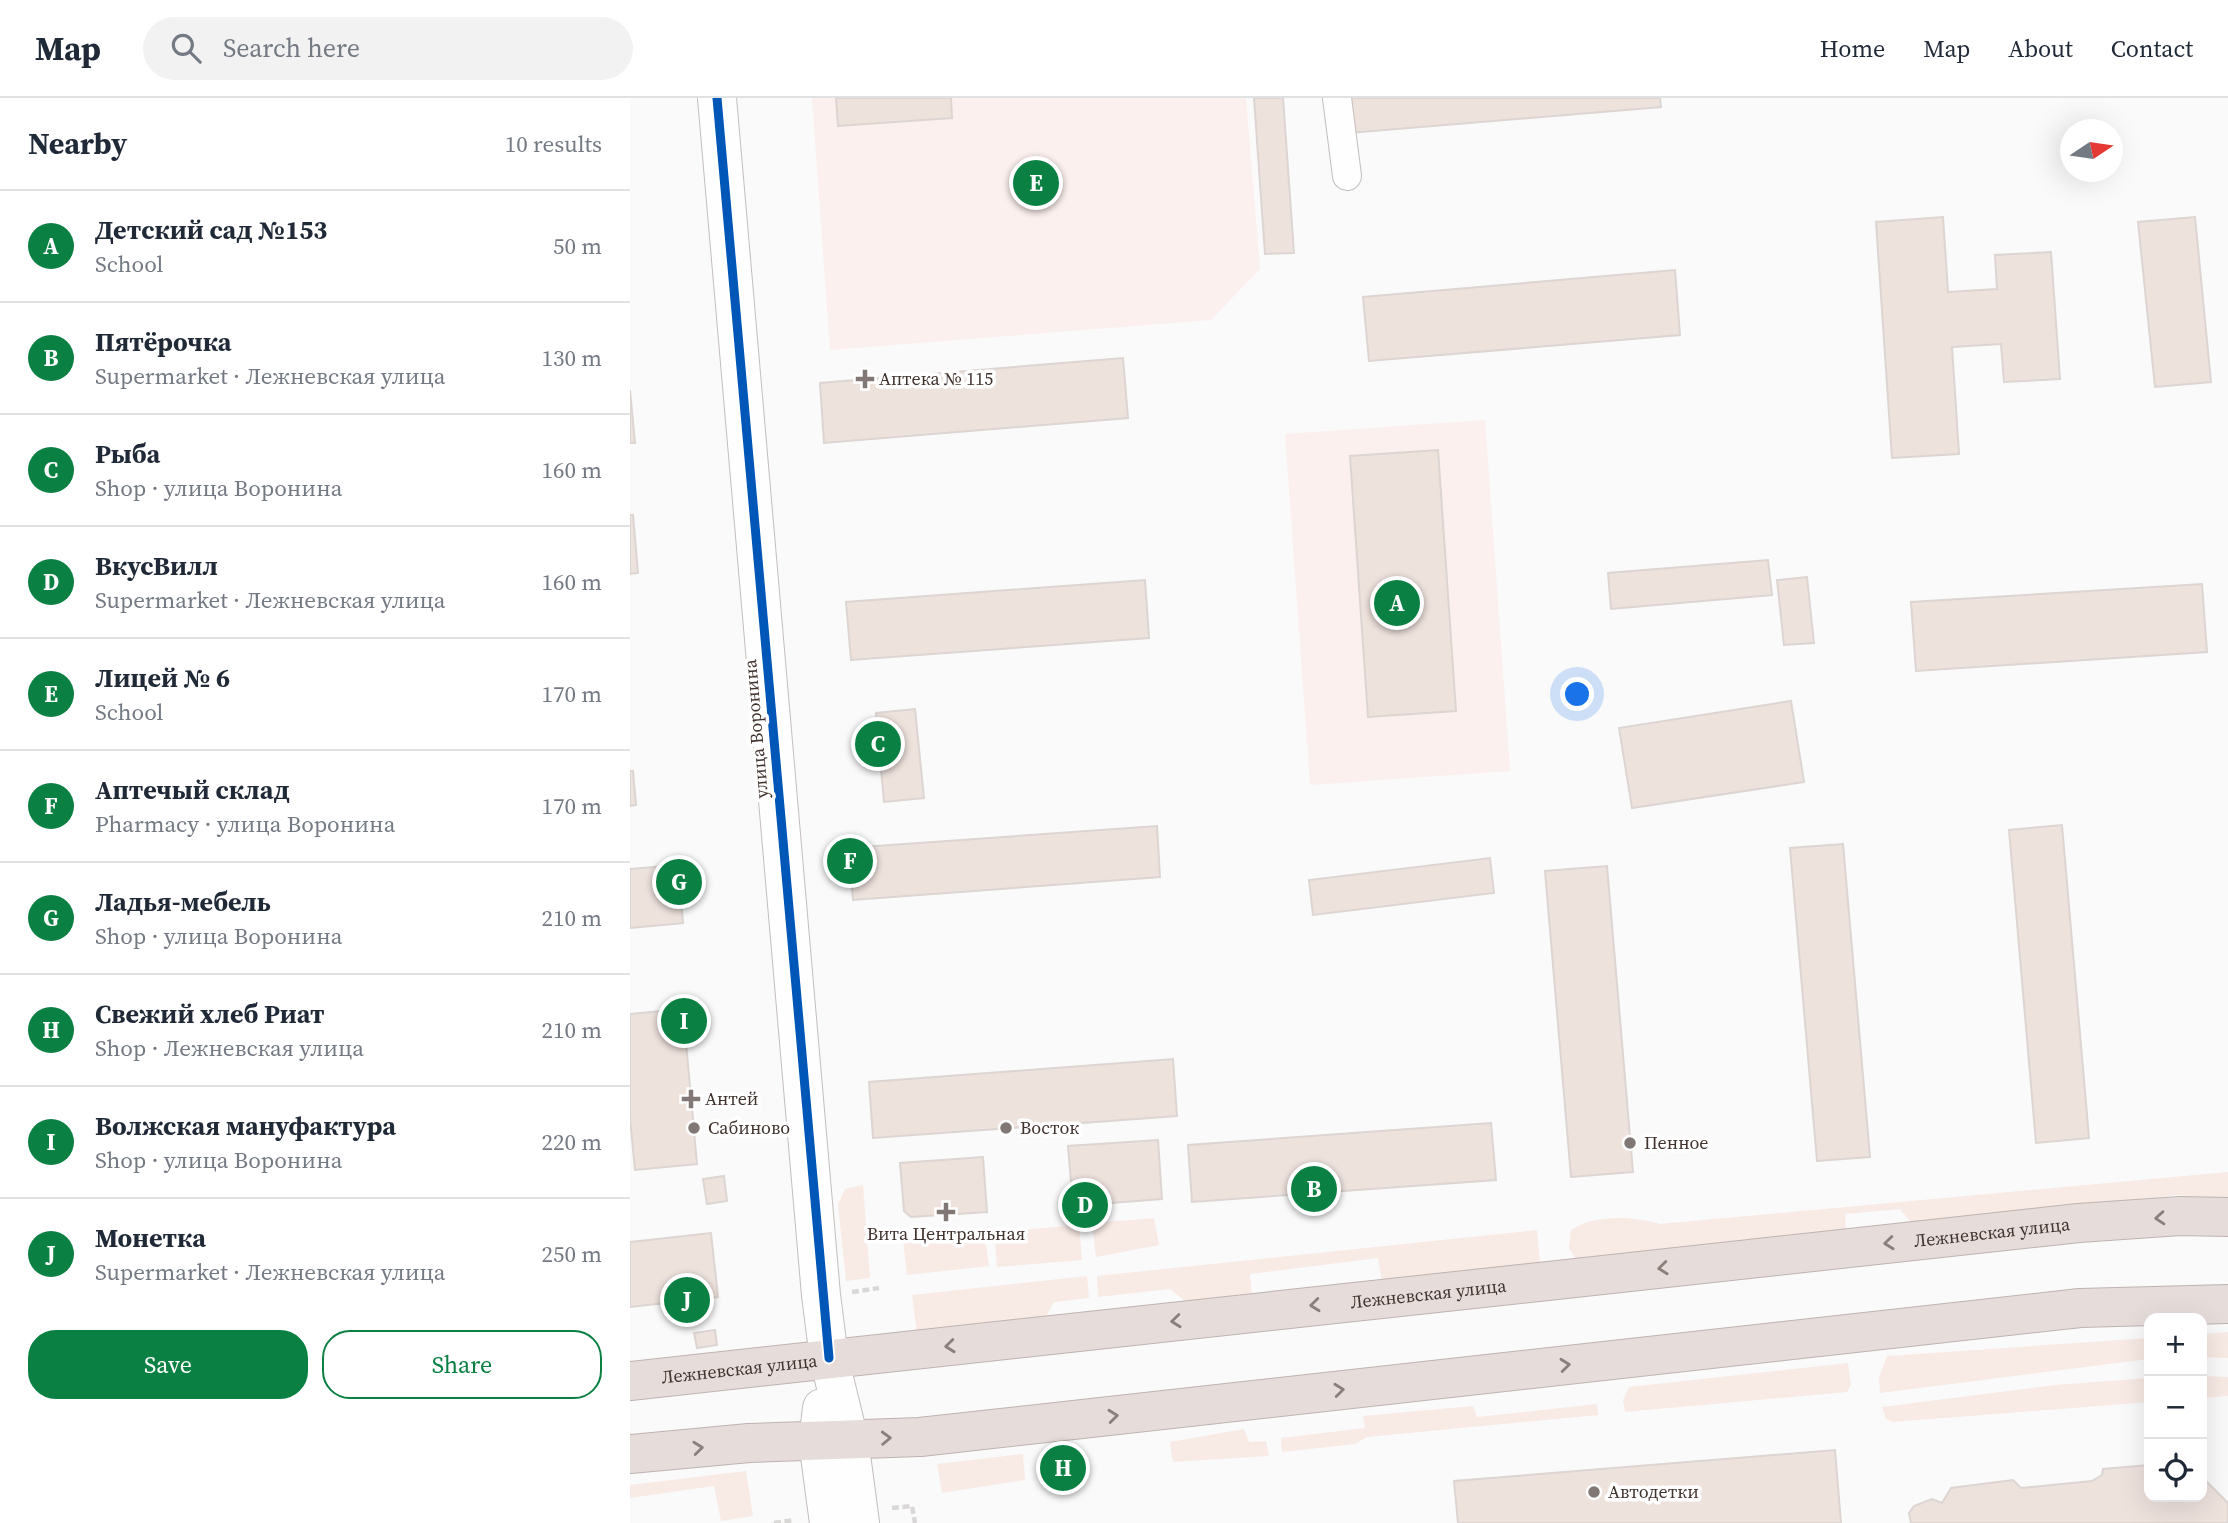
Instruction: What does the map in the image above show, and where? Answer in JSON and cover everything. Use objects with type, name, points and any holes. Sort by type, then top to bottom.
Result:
[{"type":"highway","name":"Лежневская улица","points":[[630,1381],[2079,1223],[2180,1216],[2228,1217]]},
{"type":"highway","points":[[630,1454],[749,1443],[920,1437],[2080,1308],[2228,1304]]},
{"type":"street","name":"улица Воронина","points":[[717,98],[829,1358],[834,1440]]},
{"type":"street","points":[[1337,98],[1347,176]]},
{"type":"street","points":[[813,1522],[834,1440]]},
{"type":"street","points":[[834,1440],[860,1523]]},
{"type":"path","points":[[839,1293],[879,1288]]},
{"type":"path","points":[[912,1506],[915,1523]]},
{"type":"path","points":[[774,1523],[813,1522]]},
{"type":"shaded area","points":[[812,98],[1246,98],[1260,269],[1211,320],[830,350]]},
{"type":"shaded area","points":[[1485,420],[1510,771],[1310,785],[1285,434]]},
{"type":"shaded area","points":[[2228,1172],[2228,1198],[2176,1195],[1912,1224],[1900,1209],[1845,1214],[1846,1230],[1585,1259],[1575,1258],[1569,1248],[1571,1230],[1603,1219],[1639,1219],[1660,1224]]},
{"type":"shaded area","points":[[863,1185],[870,1278],[846,1281],[838,1204],[845,1189]]},
{"type":"shaded area","points":[[1154,1218],[1159,1245],[1096,1257],[1092,1223]]},
{"type":"shaded area","points":[[1079,1225],[1082,1260],[997,1267],[994,1232]]},
{"type":"shaded area","points":[[1537,1230],[1540,1264],[1382,1282],[1378,1258],[1250,1274],[1252,1297],[1190,1305],[1170,1289],[1098,1297],[1097,1276]]},
{"type":"shaded area","points":[[984,1231],[989,1266],[907,1275],[903,1240]]},
{"type":"shaded area","points":[[1087,1276],[1089,1298],[1054,1302],[1043,1322],[917,1334],[912,1295]]},
{"type":"shaded area","points":[[2228,1332],[2228,1358],[2207,1357],[2207,1334]]},
{"type":"shaded area","points":[[2144,1338],[2144,1360],[1880,1393],[1879,1377],[1887,1356]]},
{"type":"shaded area","points":[[1848,1363],[1851,1385],[1847,1392],[1625,1412],[1623,1400],[1629,1387]]},
{"type":"shaded area","points":[[2207,1376],[2228,1377],[2228,1396],[2207,1398]]},
{"type":"shaded area","points":[[2144,1378],[2144,1402],[1893,1422],[1886,1419],[1882,1407],[2055,1385]]},
{"type":"shaded area","points":[[1597,1404],[1598,1415],[1367,1437],[1355,1444],[1282,1452],[1281,1438],[1365,1428],[1363,1416],[1473,1406],[1477,1417]]},
{"type":"shaded area","points":[[1244,1429],[1249,1442],[1266,1441],[1269,1456],[1173,1462],[1170,1442]]},
{"type":"shaded area","points":[[1023,1454],[1025,1480],[942,1493],[937,1464]]},
{"type":"shaded area","points":[[746,1471],[753,1516],[721,1521],[714,1486],[630,1498],[630,1485]]},
{"type":"building","points":[[836,98],[951,98],[952,118],[838,126]]},
{"type":"building","points":[[1254,98],[1283,98],[1294,253],[1265,254]]},
{"type":"building","points":[[1346,98],[1660,98],[1661,107],[1349,133]]},
{"type":"building","points":[[1943,217],[1948,292],[1997,289],[1995,255],[2051,252],[2060,379],[2004,382],[2001,344],[1952,347],[1959,454],[1892,458],[1876,222]]},
{"type":"building","points":[[2195,217],[2211,382],[2155,387],[2138,222]]},
{"type":"building","points":[[1675,270],[1680,335],[1369,361],[1363,297]]},
{"type":"building","points":[[1123,358],[1128,418],[824,443],[820,383]]},
{"type":"building","points":[[630,390],[635,443],[630,443]]},
{"type":"building","points":[[1438,450],[1456,711],[1368,717],[1350,456]]},
{"type":"building","points":[[630,515],[633,515],[638,573],[630,574]]},
{"type":"building","points":[[1768,560],[1772,595],[1611,609],[1608,573]]},
{"type":"building","points":[[1807,577],[1814,643],[1784,645],[1777,580]]},
{"type":"building","points":[[1145,580],[1149,638],[851,660],[846,602]]},
{"type":"building","points":[[2202,584],[2207,652],[1916,671],[1911,602]]},
{"type":"building","points":[[1791,701],[1804,782],[1632,808],[1619,728]]},
{"type":"building","points":[[915,709],[924,798],[884,802],[876,713]]},
{"type":"building","points":[[630,771],[633,771],[636,805],[630,806]]},
{"type":"building","points":[[2062,825],[2089,1138],[2036,1143],[2009,830]]},
{"type":"building","points":[[1157,826],[1160,877],[853,900],[849,848]]},
{"type":"building","points":[[1843,844],[1870,1157],[1817,1161],[1790,848]]},
{"type":"building","points":[[1490,858],[1494,893],[1313,915],[1309,880]]},
{"type":"building","points":[[678,865],[683,923],[630,928],[630,869]]},
{"type":"building","points":[[1607,866],[1633,1172],[1571,1177],[1545,871]]},
{"type":"building","points":[[683,1009],[697,1164],[635,1170],[630,1118],[630,1014]]},
{"type":"building","points":[[1173,1059],[1177,1116],[873,1138],[869,1082]]},
{"type":"building","points":[[1491,1123],[1496,1180],[1192,1202],[1188,1145]]},
{"type":"building","points":[[1158,1140],[1162,1199],[1073,1206],[1068,1146]]},
{"type":"building","points":[[983,1157],[987,1212],[911,1217],[904,1211],[900,1163]]},
{"type":"building","points":[[724,1176],[727,1201],[707,1204],[703,1179]]},
{"type":"building","points":[[711,1233],[718,1297],[630,1307],[630,1242]]},
{"type":"building","points":[[715,1330],[717,1345],[697,1348],[694,1333]]},
{"type":"building","points":[[1835,1450],[1841,1523],[1458,1523],[1454,1481]]},
{"type":"building","points":[[1074,1458],[1076,1474],[1053,1477],[1051,1462]]},
{"type":"building","points":[[2144,1465],[2144,1502],[2207,1502],[2207,1482],[2228,1503],[2228,1523],[1911,1523],[1909,1513],[1914,1506],[1932,1499],[1942,1503],[1951,1488],[2013,1480],[2021,1488],[2092,1481],[2102,1475],[2103,1469]]},
{"type":"cycle path","points":[[717,98],[829,1358]]},
{"type":"place","name":"Лицей № 6","points":[[1036,183]]},
{"type":"place","name":"Аптека № 115","points":[[865,379]]},
{"type":"place","name":"Детский сад №153","points":[[1397,603]]},
{"type":"place","name":"Рыба","points":[[878,744]]},
{"type":"place","name":"Аптечый склад","points":[[850,861]]},
{"type":"place","name":"Ладья-мебель","points":[[679,882]]},
{"type":"place","name":"Волжская мануфактура","points":[[684,1021]]},
{"type":"place","name":"Антей","points":[[691,1099]]},
{"type":"place","name":"Сабиново","points":[[694,1128]]},
{"type":"place","name":"Восток","points":[[1006,1128]]},
{"type":"place","name":"Пенное","points":[[1630,1143]]},
{"type":"place","name":"Пятёрочка","points":[[1314,1189]]},
{"type":"place","name":"ВкусВилл","points":[[1085,1205]]},
{"type":"place","name":"Вита Центральная","points":[[946,1212]]},
{"type":"place","name":"Монетка","points":[[687,1300]]},
{"type":"place","name":"Свежий хлеб Риат","points":[[1063,1468]]},
{"type":"place","name":"Автодетки","points":[[1594,1492]]}]
